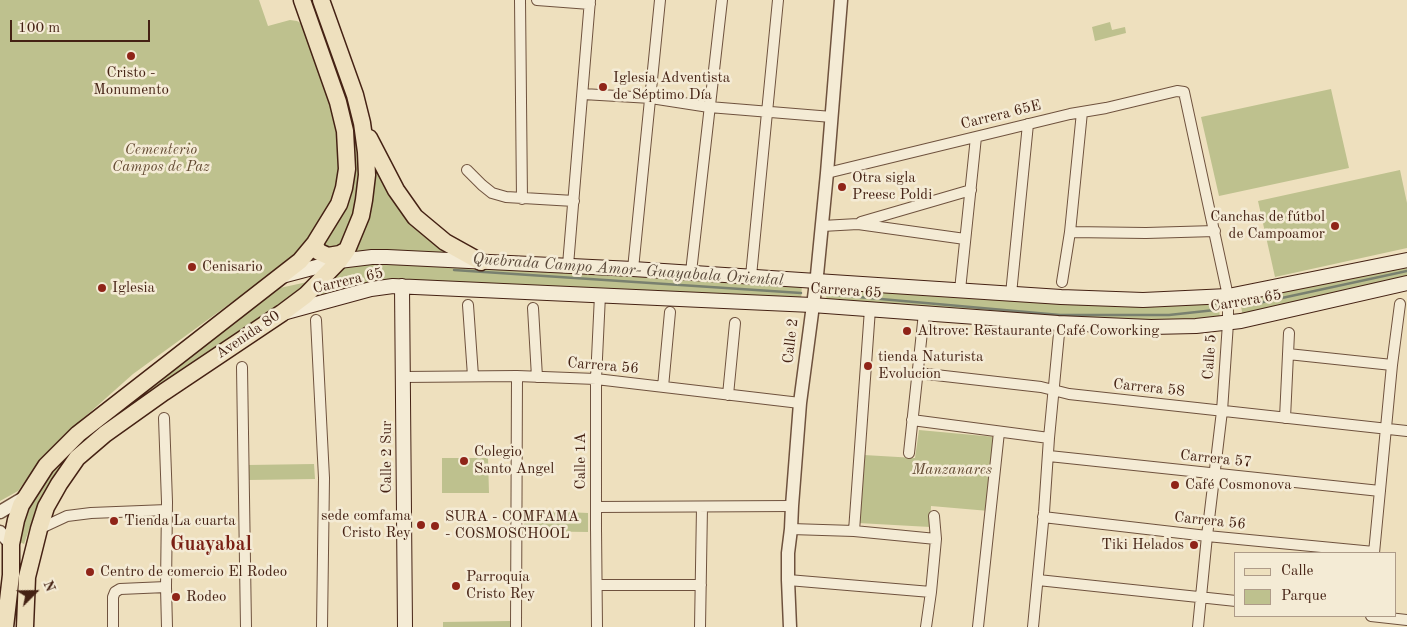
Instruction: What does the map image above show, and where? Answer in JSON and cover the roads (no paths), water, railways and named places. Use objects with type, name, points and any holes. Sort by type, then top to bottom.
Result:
[{"type":"main road","name":"Avenida 80","points":[[6,626],[11,575],[11,544],[16,520],[21,506],[46,466],[78,434],[300,261],[315,244],[339,204],[347,169],[347,150],[343,122],[338,102],[302,0]]},
{"type":"main road","name":"Avenida 80","points":[[24,627],[27,577],[37,536],[49,502],[77,458],[105,434],[164,392],[282,313],[306,294],[343,255],[361,216],[366,186],[366,152],[362,123],[355,95],[321,0]]},
{"type":"main road","points":[[362,123],[396,190],[416,217],[445,242],[482,262]]},
{"type":"main road","points":[[315,244],[319,252],[328,256],[343,255]]},
{"type":"main road","name":"Carrera 65","points":[[281,276],[343,255],[633,268],[1011,294],[1143,300],[1228,296],[1407,260]]},
{"type":"main road","name":"Carrera 65","points":[[282,313],[371,289],[402,286],[812,305],[1060,323],[1151,327],[1228,323],[1407,283]]},
{"type":"main road","name":"Calle 2 Sur","points":[[402,286],[405,627]]},
{"type":"main road","points":[[30,627],[36,578],[37,536]]},
{"type":"main road","points":[[0,587],[11,544]]},
{"type":"street","points":[[520,0],[522,199]]},
{"type":"street","points":[[538,0],[590,2],[568,265]]},
{"type":"street","points":[[633,268],[660,0]]},
{"type":"street","points":[[691,272],[722,0]]},
{"type":"street","points":[[751,276],[778,0]]},
{"type":"street","name":"Calle 2","points":[[790,627],[788,553],[800,403],[822,226],[841,0]]},
{"type":"street","name":"Carrera 65E","points":[[827,173],[1028,124],[1184,92]]},
{"type":"street","name":"Calle 5","points":[[1184,92],[1228,296],[1222,411],[1198,627]]},
{"type":"street","points":[[583,94],[651,98],[709,107],[832,118]]},
{"type":"street","points":[[1062,282],[1070,232],[1082,112]]},
{"type":"street","points":[[1011,294],[1028,124]]},
{"type":"street","points":[[960,290],[976,137]]},
{"type":"street","points":[[467,170],[492,193],[522,199],[574,201]]},
{"type":"street","points":[[858,224],[971,190]]},
{"type":"street","points":[[822,226],[858,224],[965,239]]},
{"type":"street","points":[[1070,232],[1146,233],[1215,231]]},
{"type":"street","name":"Calle 1A","points":[[597,627],[596,379],[600,295]]},
{"type":"street","points":[[1374,552],[1392,364],[1400,304]]},
{"type":"street","points":[[468,305],[473,376]]},
{"type":"street","points":[[533,308],[538,377]]},
{"type":"street","points":[[854,530],[870,309]]},
{"type":"street","points":[[663,387],[670,312]]},
{"type":"street","points":[[909,453],[924,313]]},
{"type":"street","points":[[316,320],[324,478],[322,627]]},
{"type":"street","points":[[728,395],[735,323]]},
{"type":"street","points":[[1033,627],[1060,323]]},
{"type":"street","points":[[1285,418],[1289,333]]},
{"type":"street","points":[[1288,354],[1392,364]]},
{"type":"street","points":[[242,366],[246,627]]},
{"type":"street","name":"Carrera 58","points":[[918,373],[1041,387],[1069,394],[1407,431]]},
{"type":"street","points":[[516,627],[517,376]]},
{"type":"street","name":"Carrera 56","points":[[402,377],[517,376],[596,379],[800,403]]},
{"type":"street","points":[[164,418],[167,510],[167,627]]},
{"type":"street","points":[[912,420],[1049,438]]},
{"type":"street","points":[[978,627],[999,432]]},
{"type":"street","name":"Carrera 57","points":[[1049,456],[1380,491]]},
{"type":"street","points":[[0,512],[27,496]]},
{"type":"street","points":[[700,627],[702,506]]},
{"type":"street","points":[[596,507],[792,506]]},
{"type":"street","points":[[37,536],[67,516],[91,513],[167,510]]},
{"type":"street","points":[[926,627],[932,592],[936,539],[934,516]]},
{"type":"street","name":"Carrera 56","points":[[1043,517],[1364,552]]},
{"type":"street","points":[[791,529],[854,530],[936,539]]},
{"type":"street","points":[[0,532],[11,544]]},
{"type":"street","points":[[788,580],[932,592]]},
{"type":"street","points":[[1038,580],[1234,602]]},
{"type":"street","points":[[597,586],[701,585]]},
{"type":"street","points":[[113,627],[112,597],[115,592],[120,589],[166,587]]},
{"type":"street","points":[[1380,617],[1407,620]]},
{"type":"waterway","name":"Quebrada Campo Amor- Guayabala Oriental","points":[[454,270],[801,293]]},
{"type":"waterway","name":"Quebrada Campo Amor- Guayabala Oriental","points":[[1254,304],[1407,271]]},
{"type":"waterway","name":"Quebrada Campo Amor- Guayabala Oriental","points":[[836,295],[1060,315],[1169,315],[1215,310]]},
{"type":"place","name":"Cristo - Monumento","points":[[131,56]]},
{"type":"place","name":"Iglesia Adventista de Séptimo Día","points":[[603,87]]},
{"type":"place","name":"Otra sigla Preesc Poldi","points":[[842,187]]},
{"type":"place","name":"Canchas de fútbol de Campoamor","points":[[1335,226]]},
{"type":"place","name":"Cenisario","points":[[192,267]]},
{"type":"place","name":"Iglesia","points":[[102,288]]},
{"type":"place","name":"Altrove: Restaurante Café Coworking","points":[[907,331]]},
{"type":"place","name":"tienda Naturista Evolucion","points":[[868,366]]},
{"type":"place","name":"Colegio Santo Angel","points":[[464,461]]},
{"type":"place","name":"Café Cosmonova","points":[[1175,485]]},
{"type":"place","name":"Tienda La cuarta","points":[[114,521]]},
{"type":"place","name":"sede comfama Cristo Rey","points":[[421,525]]},
{"type":"place","name":"SURA - COMFAMA - COSMOSCHOOL","points":[[435,526]]},
{"type":"place","name":"Tiki Helados","points":[[1194,545]]},
{"type":"place","name":"Centro de comercio El Rodeo","points":[[90,572]]},
{"type":"place","name":"Parroquia Cristo Rey","points":[[456,586]]},
{"type":"place","name":"Rodeo","points":[[176,597]]},
{"type":"district","name":"Guayabal","points":[[211,545]]},
{"type":"park label","name":"Cementerio Campos de Paz","points":[[161,158]]},
{"type":"park label","name":"Manzanares","points":[[952,470]]}]
